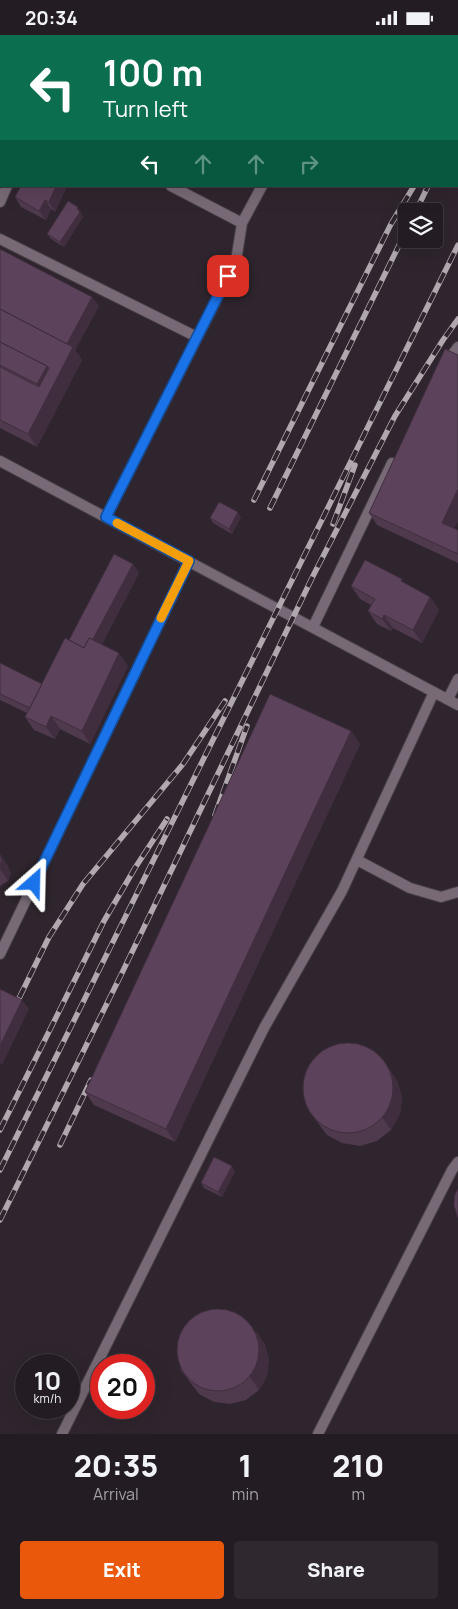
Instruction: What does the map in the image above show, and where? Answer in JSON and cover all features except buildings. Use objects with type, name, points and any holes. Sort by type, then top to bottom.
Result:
[{"type":"lane","points":[[0,202],[7,187]]},
{"type":"lane","points":[[174,187],[242,223]]},
{"type":"lane","points":[[106,517],[236,261],[242,223],[261,187]]},
{"type":"lane","points":[[0,239],[197,337]]},
{"type":"lane","points":[[442,368],[458,347]]},
{"type":"lane","points":[[313,627],[397,452]]},
{"type":"lane","points":[[0,461],[458,705]]},
{"type":"lane","points":[[0,954],[189,561]]},
{"type":"lane","points":[[448,699],[458,679]]},
{"type":"lane","points":[[62,1434],[264,1028],[342,891],[434,692]]},
{"type":"lane","points":[[357,859],[410,888],[441,897],[458,892]]},
{"type":"lane","points":[[318,1434],[458,1162]]},
{"type":"railway","points":[[254,500],[391,224],[413,187]]},
{"type":"railway","points":[[420,203],[428,187]]},
{"type":"railway","points":[[0,1170],[458,245]]},
{"type":"railway","points":[[270,508],[398,247]]},
{"type":"railway","points":[[0,1220],[121,975],[313,576],[395,416],[458,319]]},
{"type":"railway","points":[[333,524],[355,465]]},
{"type":"railway","points":[[0,1037],[49,937],[83,884],[183,764],[225,701]]},
{"type":"railway","points":[[215,815],[247,726]]},
{"type":"railway","points":[[0,1130],[104,921],[167,819]]},
{"type":"railway","points":[[60,1145],[91,1080]]},
{"type":"slow traffic","points":[[117,523],[189,561],[161,618]]},
{"type":"route","points":[[34,883],[189,561],[106,517],[228,276]]}]
